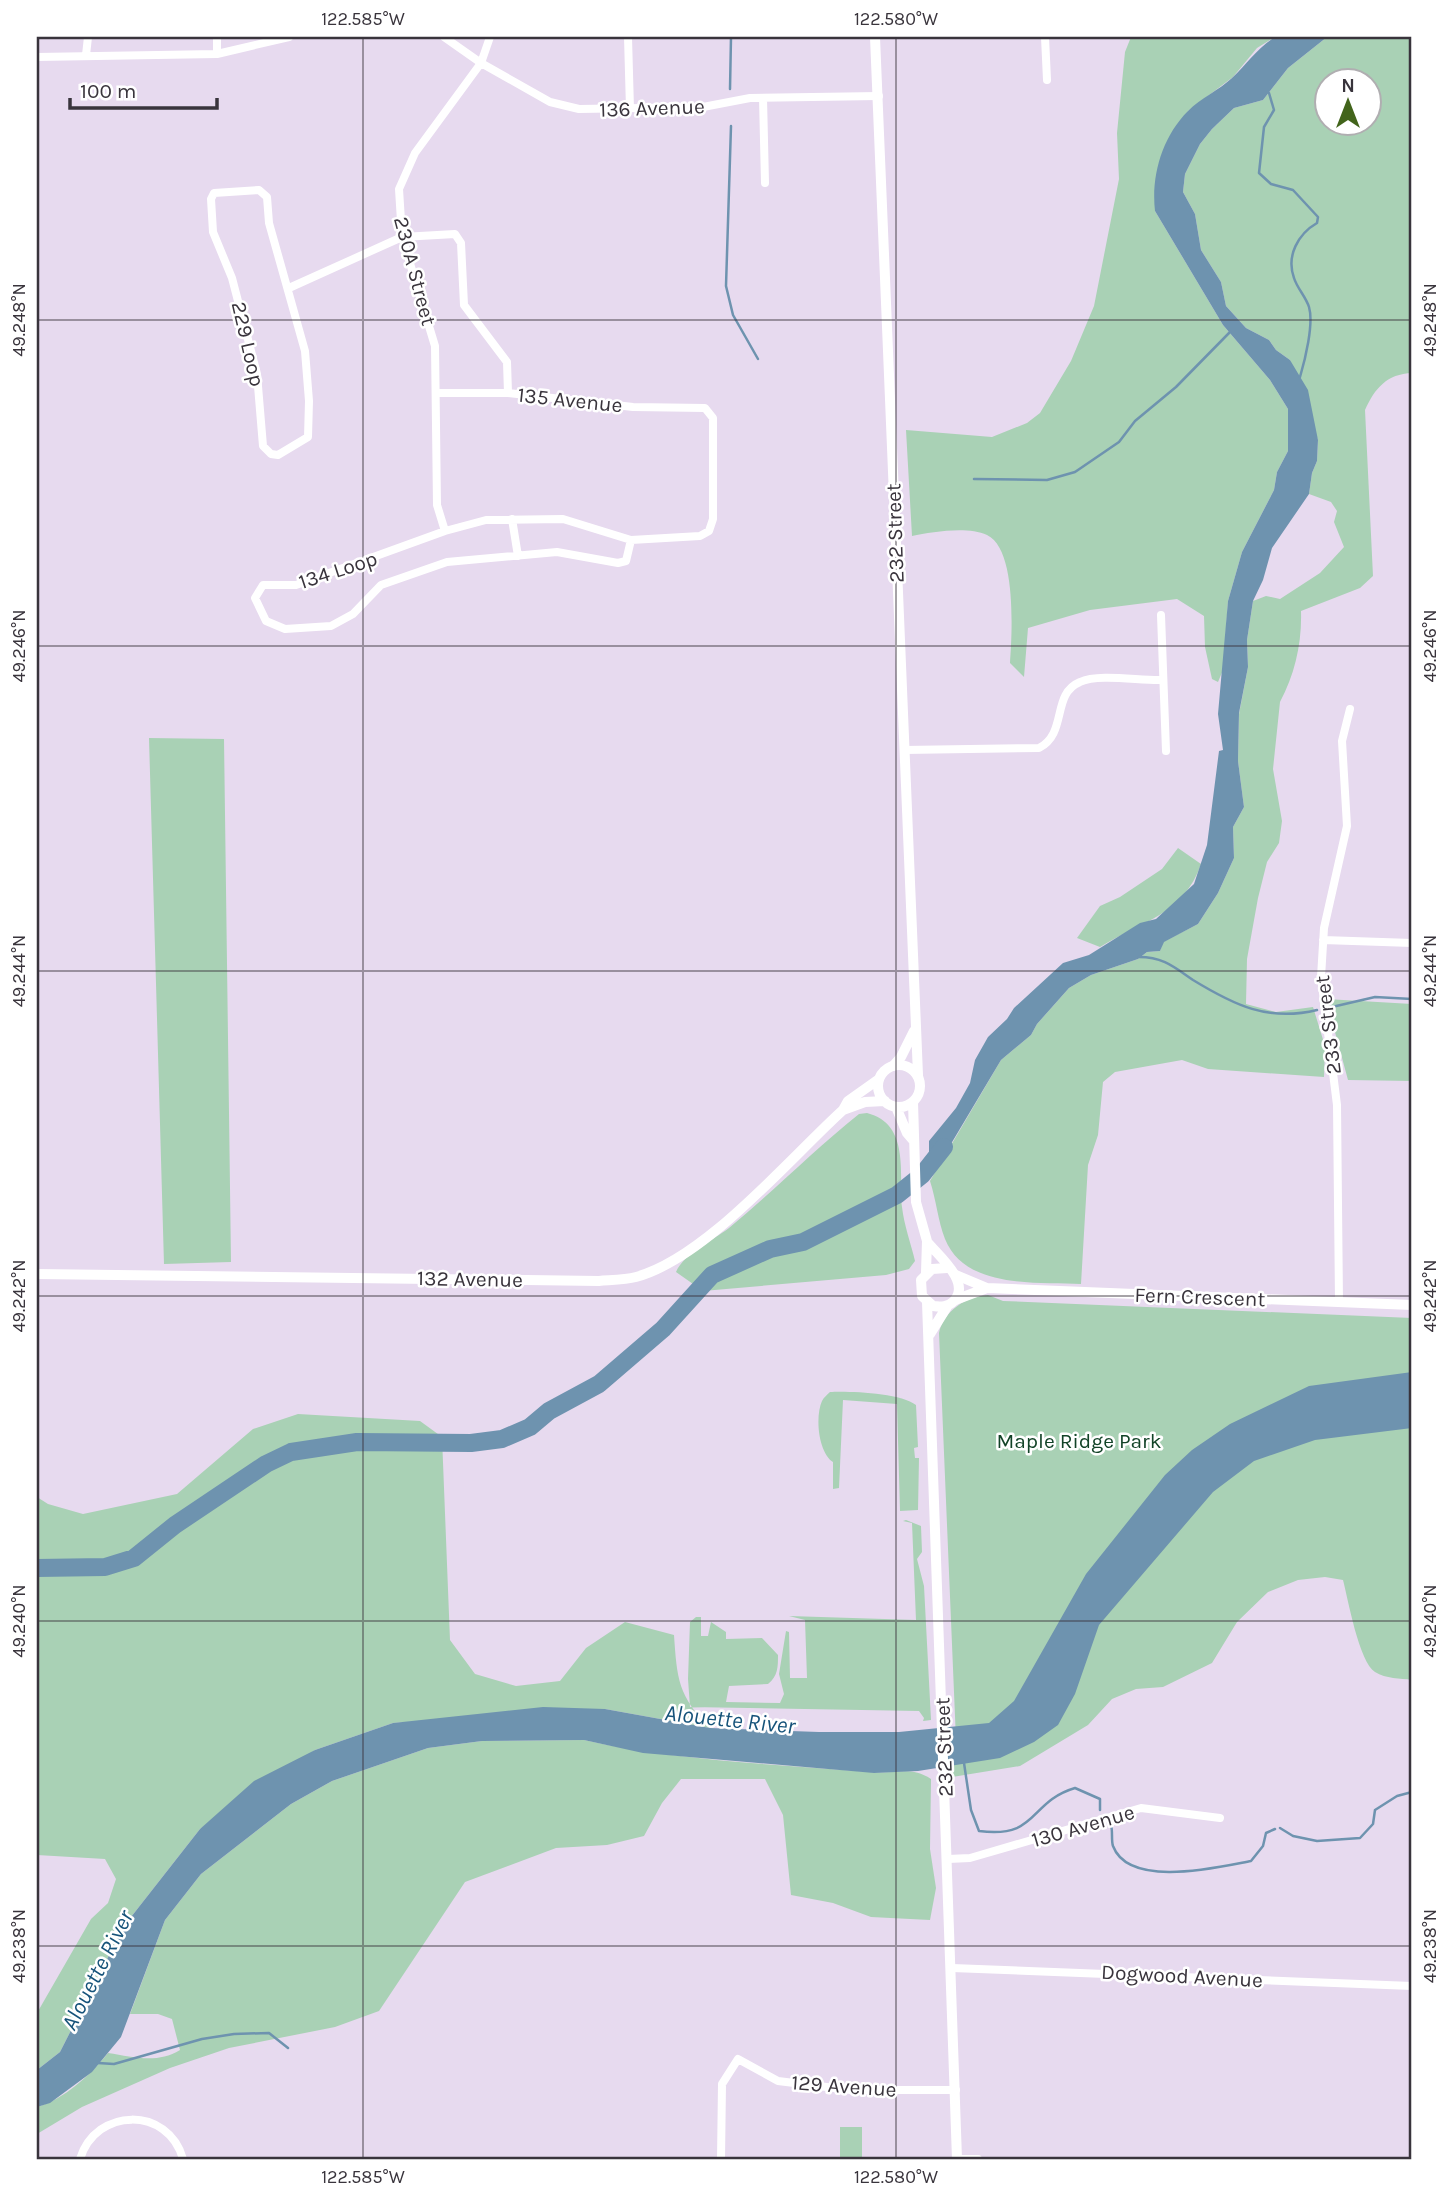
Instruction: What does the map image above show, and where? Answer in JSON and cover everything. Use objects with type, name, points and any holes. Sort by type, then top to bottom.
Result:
[{"type":"main road","points":[[914,1144],[896,1107],[884,1101],[880,1093],[879,1079],[893,1066],[907,1066],[918,1075],[920,1089],[914,1102],[914,1144],[917,1206],[927,1241],[926,1273],[920,1289],[927,1302],[940,1307],[952,1303]]},
{"type":"main road","name":"132 Avenue","points":[[844,1110],[848,1101],[879,1079]]},
{"type":"main road","name":"132 Avenue","points":[[37,1274],[599,1282],[636,1277],[660,1267],[721,1226],[844,1110],[865,1102],[884,1101]]},
{"type":"main road","points":[[896,1107],[914,1102]]},
{"type":"main road","points":[[927,1241],[960,1287],[930,1334]]},
{"type":"main road","points":[[926,1273],[932,1269],[951,1272]]},
{"type":"main road","name":"232 Street","points":[[927,1302],[957,2159]]},
{"type":"street","points":[[86,55],[88,37]]},
{"type":"street","points":[[217,37],[217,54]]},
{"type":"street","points":[[37,57],[217,54],[289,37]]},
{"type":"street","name":"136 Avenue","points":[[444,37],[481,63],[550,102],[594,111],[703,107],[763,98],[879,96]]},
{"type":"street","name":"230A Street","points":[[445,531],[437,505],[435,346],[402,237],[398,204],[402,178],[415,153],[481,63],[490,37]]},
{"type":"street","points":[[628,37],[630,109]]},
{"type":"street","name":"232 Street","points":[[875,37],[914,1030],[918,1075]]},
{"type":"street","points":[[1045,37],[1047,79]]},
{"type":"street","points":[[763,98],[765,183]]},
{"type":"street","name":"229 Loop","points":[[259,190],[267,197],[269,223],[289,288],[305,351],[310,432],[304,441],[278,455],[271,454],[263,446],[259,384],[236,290],[213,232],[211,199],[214,193],[259,190]]},
{"type":"street","points":[[289,288],[402,237],[455,233],[461,243],[464,305],[507,362],[509,393]]},
{"type":"street","name":"135 Avenue","points":[[436,393],[509,393],[633,407],[705,408],[713,418],[713,519],[709,531]]},
{"type":"street","points":[[512,519],[518,556]]},
{"type":"street","name":"134 Loop","points":[[631,540],[630,554],[626,561],[618,563],[557,552],[447,562],[381,585],[353,614],[331,626],[285,629],[273,626],[257,606],[257,591],[263,585],[296,585],[445,531],[486,520],[563,519],[631,540],[700,536],[709,531]]},
{"type":"street","points":[[1161,615],[1161,680],[1166,751]]},
{"type":"street","points":[[904,750],[1039,747],[1055,735],[1063,700],[1069,689],[1079,682],[1099,679],[1161,680]]},
{"type":"street","name":"233 Street","points":[[1339,1302],[1337,1105],[1321,977],[1323,940],[1347,826],[1342,741],[1350,709]]},
{"type":"street","points":[[1323,940],[1412,943]]},
{"type":"street","points":[[893,1066],[901,1057],[914,1030]]},
{"type":"street","name":"Fern Crescent","points":[[951,1272],[987,1289],[1412,1305]]},
{"type":"street","name":"Fern Crescent","points":[[952,1303],[987,1289]]},
{"type":"street","name":"130 Avenue","points":[[947,1859],[970,1858],[1141,1808],[1220,1818]]},
{"type":"street","name":"Dogwood Avenue","points":[[952,1968],[1412,1986]]},
{"type":"street","name":"129 Avenue","points":[[721,2159],[722,2084],[738,2059],[778,2081],[851,2090],[956,2090]]},
{"type":"street","points":[[80,2159],[88,2141],[100,2129],[116,2121],[134,2119],[151,2122],[166,2132],[177,2145],[183,2159]]},
{"type":"street","points":[[957,2159],[978,2159]]},
{"type":"green space","points":[[1131,37],[1275,37],[1257,48],[1233,77],[1188,111],[1155,211],[1223,325],[1270,380],[1288,409],[1288,451],[1277,472],[1274,490],[1242,552],[1228,601],[1223,670],[1218,682],[1212,679],[1205,647],[1204,616],[1177,599],[1090,610],[1028,628],[1024,677],[1010,663],[1008,574],[997,543],[987,535],[970,531],[912,536],[906,430],[992,437],[1027,423],[1040,413],[1071,361],[1094,306],[1119,179],[1117,133],[1125,52]]},
{"type":"green space","points":[[1327,37],[1412,37],[1412,373],[1389,379],[1373,395],[1365,410],[1373,576],[1360,588],[1301,611],[1296,658],[1280,702],[1273,769],[1282,821],[1279,843],[1267,862],[1247,959],[1246,1004],[1276,1012],[1313,1007],[1325,1046],[1324,1077],[1208,1069],[1182,1060],[1115,1072],[1103,1082],[1098,1135],[1088,1165],[1081,1284],[1004,1280],[968,1267],[955,1255],[945,1239],[930,1181],[1001,1060],[1031,1035],[1037,1024],[1069,988],[1091,975],[1138,959],[1147,952],[1160,951],[1163,942],[1198,924],[1218,893],[1234,858],[1233,827],[1244,807],[1238,761],[1239,714],[1248,667],[1247,640],[1253,601],[1266,596],[1280,599],[1320,573],[1344,547],[1334,522],[1337,511],[1331,502],[1309,494],[1317,461],[1318,440],[1290,360],[1276,350],[1269,340],[1246,328],[1226,306],[1221,282],[1201,250],[1195,214],[1183,192],[1185,174],[1200,144],[1212,129],[1234,108],[1263,100],[1288,68]]},
{"type":"green space","points":[[149,738],[224,739],[231,1262],[164,1264]]},
{"type":"green space","points":[[1178,848],[1201,864],[1184,895],[1172,906],[1100,947],[1077,938],[1100,906],[1120,897],[1162,869]]},
{"type":"green space","points":[[1326,999],[1412,1004],[1412,1081],[1348,1080]]},
{"type":"green space","points":[[867,1113],[881,1119],[890,1128],[900,1151],[903,1214],[915,1261],[909,1269],[886,1275],[703,1291],[676,1272],[692,1253],[729,1228],[842,1128],[859,1114]]},
{"type":"green space","name":"Maple Ridge Park","points":[[988,1295],[1003,1301],[1412,1318],[1412,1680],[1384,1676],[1369,1666],[1359,1644],[1343,1580],[1325,1577],[1298,1580],[1268,1592],[1237,1622],[1212,1663],[1163,1687],[1136,1689],[1112,1699],[1088,1725],[1020,1766],[946,1778],[946,1765],[957,1764],[939,1333],[946,1318],[957,1306]]},
{"type":"green space","points":[[830,1392],[887,1395],[916,1405],[918,1447],[914,1448],[915,1458],[919,1458],[918,1510],[900,1511],[897,1404],[843,1400],[839,1488],[833,1489],[833,1462],[824,1450],[818,1424],[822,1401]]},
{"type":"green space","points":[[298,1414],[420,1421],[442,1437],[450,1640],[475,1674],[516,1686],[560,1681],[586,1648],[625,1622],[674,1635],[681,1686],[691,1706],[710,1728],[605,1709],[393,1723],[315,1750],[200,1829],[124,1926],[60,2052],[37,2070],[37,2013],[91,1919],[108,1903],[116,1879],[105,1859],[37,1855],[37,1497],[48,1504],[83,1514],[177,1494],[253,1429]]},
{"type":"green space","points":[[906,1520],[921,1526],[922,1552],[917,1559],[924,1586],[931,1720],[923,1721],[919,1711],[690,1707],[690,1622],[696,1617],[701,1617],[701,1636],[708,1636],[711,1622],[726,1632],[726,1639],[762,1638],[778,1655],[776,1674],[768,1684],[729,1686],[726,1702],[780,1703],[784,1694],[779,1674],[786,1631],[789,1632],[790,1678],[807,1678],[805,1620],[789,1616],[916,1620],[912,1523],[903,1521]]},
{"type":"green space","points":[[584,1740],[655,1753],[762,1764],[878,1773],[909,1771],[931,1779],[930,1849],[936,1888],[930,1920],[871,1917],[833,1903],[791,1895],[783,1815],[765,1779],[681,1779],[662,1803],[644,1836],[607,1845],[556,1848],[465,1882],[379,2011],[335,2027],[229,2048],[170,2068],[82,2107],[37,2134],[37,2107],[76,2085],[108,2053],[154,2058],[180,2050],[172,2019],[158,2014],[130,2014],[165,1920],[201,1874],[291,1804],[332,1781],[428,1748],[482,1741]]},
{"type":"green space","points":[[840,2127],[862,2127],[862,2159],[840,2159]]},
{"type":"water","points":[[1275,37],[1327,37],[1288,68],[1263,100],[1234,108],[1212,129],[1200,144],[1185,174],[1183,192],[1195,214],[1201,250],[1221,282],[1226,306],[1246,328],[1269,340],[1276,350],[1290,360],[1308,390],[1318,440],[1317,461],[1309,494],[1272,548],[1263,580],[1253,601],[1247,640],[1248,667],[1239,713],[1238,761],[1244,807],[1233,827],[1234,858],[1218,893],[1198,924],[1164,942],[1160,951],[1147,952],[1138,959],[1091,975],[1069,988],[1037,1024],[1031,1035],[1001,1060],[939,1164],[929,1168],[929,1141],[956,1108],[970,1083],[975,1060],[988,1037],[1007,1019],[1014,1008],[1063,963],[1089,955],[1140,923],[1156,919],[1194,884],[1207,845],[1219,751],[1223,750],[1218,714],[1228,601],[1242,552],[1274,490],[1277,472],[1288,451],[1288,409],[1270,380],[1223,325],[1155,211],[1155,184],[1160,158],[1179,121],[1193,106],[1232,78]]},
{"type":"water","points":[[1412,1372],[1412,1428],[1315,1440],[1254,1461],[1213,1492],[1099,1625],[1075,1694],[1058,1725],[1034,1742],[1000,1758],[918,1771],[874,1773],[643,1753],[584,1740],[482,1741],[428,1748],[332,1781],[291,1804],[201,1874],[165,1920],[121,2037],[92,2072],[50,2103],[37,2107],[37,2070],[60,2052],[124,1926],[200,1829],[254,1781],[315,1750],[393,1723],[543,1707],[605,1709],[710,1728],[819,1732],[899,1732],[989,1723],[1014,1701],[1086,1574],[1165,1475],[1192,1450],[1230,1424],[1309,1386]]},
{"type":"waterway","points":[[730,89],[731,37]]},
{"type":"waterway","points":[[1269,93],[1274,110],[1264,127],[1259,173],[1271,184],[1293,190],[1318,217],[1317,223],[1299,239],[1292,262],[1294,278],[1308,303],[1310,314],[1308,342],[1300,377]]},
{"type":"waterway","points":[[731,126],[726,286],[733,315],[758,359]]},
{"type":"waterway","points":[[974,479],[1047,480],[1075,472],[1119,442],[1135,421],[1176,387],[1230,332]]},
{"type":"waterway","points":[[1139,957],[1168,964],[1223,997],[1252,1009],[1283,1014],[1317,1010]]},
{"type":"waterway","points":[[1332,1007],[1375,997],[1412,999]]},
{"type":"waterway","points":[[37,1568],[105,1567],[134,1558],[175,1525],[266,1464],[291,1452],[357,1442],[471,1443],[502,1439],[530,1427],[549,1411],[599,1384],[663,1329],[712,1275],[770,1249],[803,1242],[897,1195],[922,1175],[944,1147]]},
{"type":"waterway","points":[[964,1763],[971,1810],[979,1831],[1013,1830],[1023,1825],[1060,1794],[1075,1788],[1100,1799],[1100,1810]]},
{"type":"waterway","points":[[1280,1828],[1293,1836],[1317,1841],[1360,1838],[1373,1824],[1375,1810],[1397,1796],[1412,1792]]},
{"type":"waterway","points":[[1111,1825],[1113,1846],[1122,1859],[1137,1867],[1176,1872],[1251,1861],[1263,1846],[1266,1833],[1275,1829]]},
{"type":"waterway","points":[[98,2063],[114,2064],[202,2039],[234,2034],[269,2033],[288,2048]]},
{"type":"water label","name":"Alouette River","points":[[730,1719]]},
{"type":"water label","name":"Alouette River","points":[[97,1970]]}]
